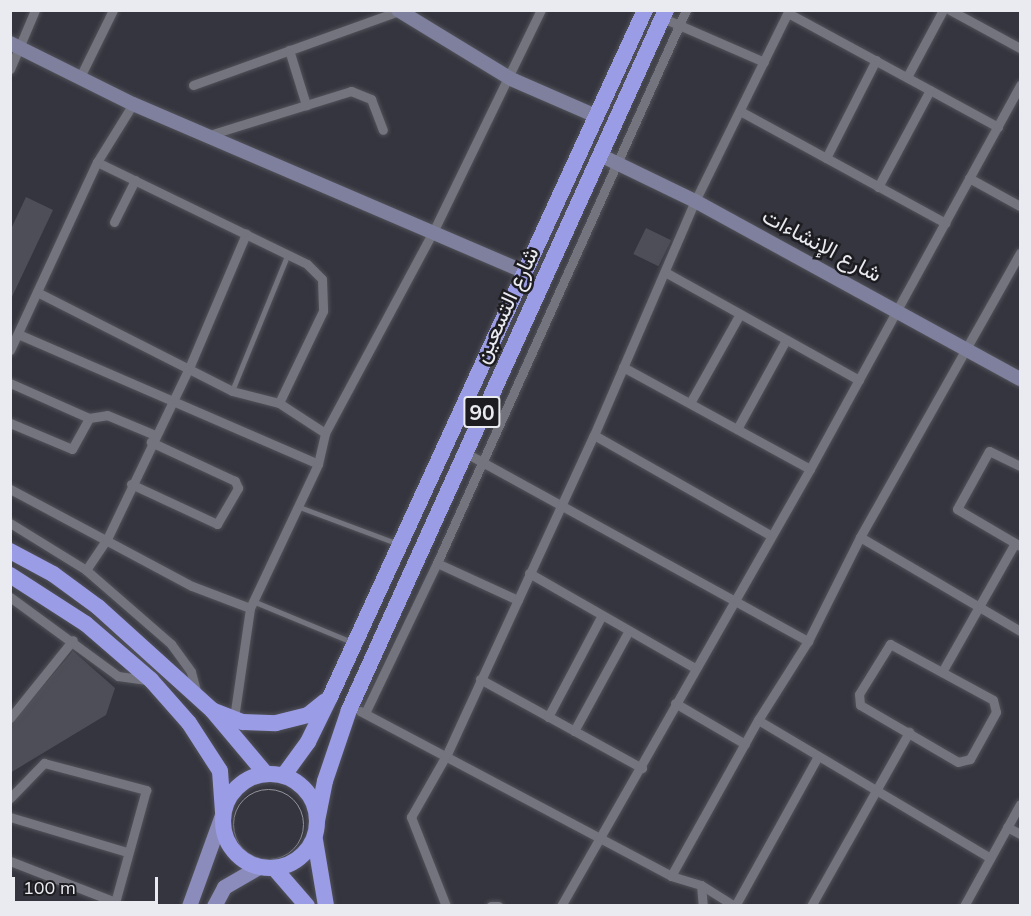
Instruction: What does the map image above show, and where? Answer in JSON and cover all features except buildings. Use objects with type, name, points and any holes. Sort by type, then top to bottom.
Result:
[{"type":"highway","name":"شارع التسعين","points":[[284,775],[308,742],[330,697],[645,10]]},
{"type":"highway","name":"شارع التسعين","points":[[326,906],[315,840],[317,821],[325,781],[349,710],[664,14]]},
{"type":"highway","points":[[580,149],[600,155]]},
{"type":"highway","points":[[10,551],[52,574],[98,608],[212,710],[265,773]]},
{"type":"highway","points":[[10,575],[86,624],[151,680],[189,723],[220,771],[223,830],[230,847],[242,860],[266,868],[307,906]]},
{"type":"highway","points":[[212,710],[234,718],[276,723],[308,715],[330,697]]},
{"type":"highway","points":[[223,812],[231,794],[245,780],[265,773],[284,775],[309,793],[317,821]]},
{"type":"highway","points":[[266,868],[303,855],[315,840]]},
{"type":"main road","points":[[189,906],[223,812]]},
{"type":"main road","points":[[214,906],[224,887],[266,868]]},
{"type":"street","points":[[10,69],[16,45],[35,10]]},
{"type":"street","points":[[79,79],[113,10]]},
{"type":"street","points":[[193,85],[398,10],[511,79],[596,116]]},
{"type":"street","points":[[234,718],[251,604],[318,464],[325,433],[433,232],[511,79],[541,10]]},
{"type":"street","points":[[366,711],[438,563],[686,10]]},
{"type":"street","points":[[907,77],[943,10]]},
{"type":"street","points":[[951,10],[1020,48]]},
{"type":"street","points":[[446,906],[411,817],[447,754],[594,435],[695,201],[788,12],[998,127]]},
{"type":"street","points":[[664,14],[764,62]]},
{"type":"street","points":[[16,45],[79,79],[133,104],[525,272]]},
{"type":"street","points":[[290,50],[306,105]]},
{"type":"street","points":[[826,158],[876,60]]},
{"type":"street","points":[[561,906],[642,768],[675,703],[736,601],[770,535],[810,469],[1020,85]]},
{"type":"street","points":[[878,187],[930,90]]},
{"type":"street","points":[[206,135],[351,91],[362,93],[371,99],[383,130]]},
{"type":"street","points":[[10,350],[98,162],[133,104]]},
{"type":"street","points":[[740,111],[945,223]]},
{"type":"street","name":"شارع الإنشاءات","points":[[600,155],[695,201],[969,348],[1020,380]]},
{"type":"street","points":[[98,162],[288,254],[315,270],[324,290],[322,311],[279,403]]},
{"type":"street","points":[[969,178],[1020,206]]},
{"type":"street","points":[[114,222],[135,180]]},
{"type":"street","points":[[86,570],[107,539],[131,484],[189,368],[246,234]]},
{"type":"street","points":[[671,876],[758,720],[808,641],[860,537],[969,348],[1020,254]]},
{"type":"street","points":[[665,272],[859,381]]},
{"type":"street","points":[[37,292],[232,391],[279,403],[325,433]]},
{"type":"street","points":[[690,404],[740,314]]},
{"type":"street","points":[[18,334],[318,464]]},
{"type":"street","points":[[737,429],[786,340]]},
{"type":"street","points":[[623,367],[810,469]]},
{"type":"street","points":[[10,383],[89,418],[107,415],[235,481],[238,488],[216,524],[131,484]]},
{"type":"street","points":[[10,423],[72,449],[89,418]]},
{"type":"street","points":[[594,435],[770,535]]},
{"type":"street","points":[[942,672],[1018,545],[957,509],[989,451],[1020,465]]},
{"type":"street","points":[[464,452],[808,641]]},
{"type":"street","points":[[10,489],[192,585],[251,604]]},
{"type":"street","points":[[10,523],[86,570],[171,644],[192,672],[198,697]]},
{"type":"street","points":[[860,537],[1020,631]]},
{"type":"street","points":[[438,563],[518,600]]},
{"type":"street","points":[[529,573],[601,617],[695,669]]},
{"type":"street","points":[[10,597],[74,640],[118,676],[151,680]]},
{"type":"street","points":[[548,717],[601,617]]},
{"type":"street","points":[[574,731],[627,632]]},
{"type":"street","points":[[10,718],[74,640]]},
{"type":"street","points":[[897,645],[942,672],[996,705],[970,759],[958,762],[857,700],[885,648],[897,645]]},
{"type":"street","points":[[480,680],[642,768]]},
{"type":"street","points":[[675,703],[745,744]]},
{"type":"street","points":[[349,710],[366,711],[599,838],[671,876],[701,885],[735,906],[818,756]]},
{"type":"street","points":[[758,720],[990,858]]},
{"type":"street","points":[[811,906],[909,732]]},
{"type":"street","points":[[10,798],[44,763],[146,790],[127,852],[129,863],[115,904],[10,861]]},
{"type":"street","points":[[964,906],[1020,804]]},
{"type":"street","points":[[10,817],[127,852]]},
{"type":"street","points":[[1007,827],[1020,834]]},
{"type":"street","points":[[701,885],[703,906]]},
{"type":"street","points":[[491,906],[498,906]]},
{"type":"lane","points":[[232,391],[288,254]]},
{"type":"lane","points":[[297,506],[400,545]]},
{"type":"lane","points":[[251,604],[355,643]]},
{"type":"path","points":[[276,790],[299,805],[303,832],[288,854],[262,859],[240,844],[235,817],[250,795],[276,790]]}]
